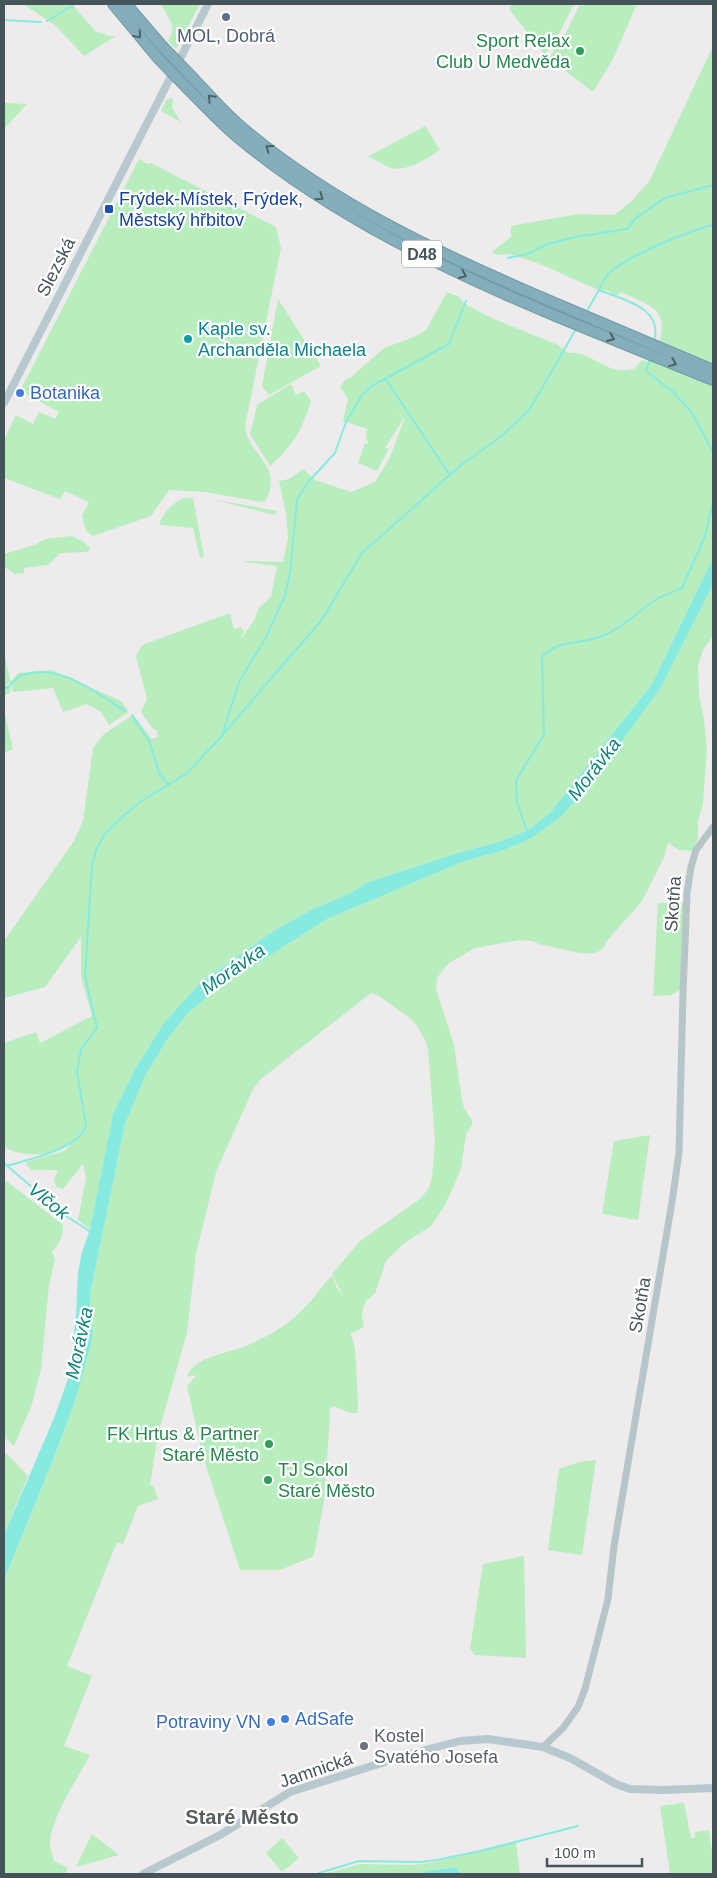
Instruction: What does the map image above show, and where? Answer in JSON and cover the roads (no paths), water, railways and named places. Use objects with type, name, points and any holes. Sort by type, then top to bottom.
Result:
[{"type":"highway","name":"D48","points":[[113,4],[157,57],[214,116],[246,144],[345,213],[450,269],[635,343],[713,370]]},
{"type":"highway","name":"D48","points":[[126,4],[162,46],[252,136],[323,186],[380,220],[439,251],[713,380]]},
{"type":"main road","name":"Slezská","points":[[4,403],[134,145],[208,4]]},
{"type":"main road","name":"Jamnická","points":[[143,1874],[220,1835],[284,1795],[342,1775],[460,1741],[488,1739],[543,1746],[570,1758],[625,1788],[637,1790],[713,1788]]},
{"type":"street","name":"Skotňa","points":[[543,1746],[563,1728],[578,1707],[585,1689],[608,1600],[614,1546],[668,1230],[679,1152],[687,893],[696,850],[713,828]]},
{"type":"water","name":"Morávka","points":[[713,558],[713,584],[661,687],[598,774],[562,816],[530,839],[504,850],[462,862],[327,919],[255,965],[235,974],[188,1013],[168,1038],[145,1076],[125,1124],[90,1294],[90,1318],[93,1330],[90,1348],[74,1404],[4,1580],[4,1535],[54,1418],[69,1376],[76,1315],[78,1272],[82,1252],[90,1229],[113,1114],[135,1069],[164,1023],[200,983],[275,930],[311,910],[353,892],[366,883],[458,853],[502,841],[528,830],[550,813],[652,684]]},
{"type":"water","points":[[456,1867],[461,1874],[418,1874],[427,1871]]},
{"type":"waterway","points":[[47,21],[75,4]]},
{"type":"waterway","points":[[4,20],[41,22]]},
{"type":"waterway","points":[[508,258],[527,254],[548,244],[575,237],[627,229],[636,218],[665,198],[713,185]]},
{"type":"waterway","points":[[654,342],[655,330],[653,321],[647,313],[630,302],[599,290],[603,282],[611,271],[645,251],[713,225]]},
{"type":"waterway","points":[[588,309],[599,290]]},
{"type":"waterway","points":[[7,1166],[64,1147],[74,1141],[82,1133],[86,1125],[77,1072],[81,1049],[97,1028],[85,976],[92,865],[97,848],[104,835],[137,804],[187,773],[222,736],[239,682],[265,639],[285,596],[290,573],[297,500],[308,482],[335,453],[346,422],[362,395],[372,386],[449,344],[466,301]]},
{"type":"waterway","points":[[223,734],[321,621],[362,553],[461,465],[503,435],[530,409],[576,329]]},
{"type":"waterway","points":[[650,358],[646,371],[673,392],[692,413],[713,452]]},
{"type":"waterway","points":[[385,378],[449,474]]},
{"type":"waterway","points":[[527,831],[517,802],[516,780],[544,735],[542,657],[561,645],[604,635],[626,622],[654,601],[682,588],[705,536],[713,502]]},
{"type":"waterway","points":[[4,690],[22,675],[49,672],[76,681],[125,711]]},
{"type":"waterway","points":[[132,715],[149,741],[160,775],[169,785]]},
{"type":"waterway","name":"Vlčok","points":[[4,1163],[63,1214],[91,1232]]},
{"type":"waterway","points":[[319,1873],[359,1861],[420,1862],[437,1860],[578,1826]]},
{"type":"place","name":"MOL, Dobrá","points":[[226,17]]},
{"type":"place","name":"Sport Relax Club U Medvěda","points":[[580,51]]},
{"type":"place","name":"Frýdek-Místek, Frýdek, Městský hřbitov","points":[[109,209]]},
{"type":"place","name":"Kaple sv. Archanděla Michaela","points":[[188,339]]},
{"type":"place","name":"Botanika","points":[[20,393]]},
{"type":"place","name":"FK Hrtus & Partner Staré Město","points":[[269,1444]]},
{"type":"place","name":"TJ Sokol Staré Město","points":[[268,1480]]},
{"type":"place","name":"AdSafe","points":[[285,1719]]},
{"type":"place","name":"Potraviny VN","points":[[271,1722]]},
{"type":"place","name":"Kostel Svatého Josefa","points":[[364,1746]]},
{"type":"district","name":"Staré Město","points":[[242,1817]]}]
